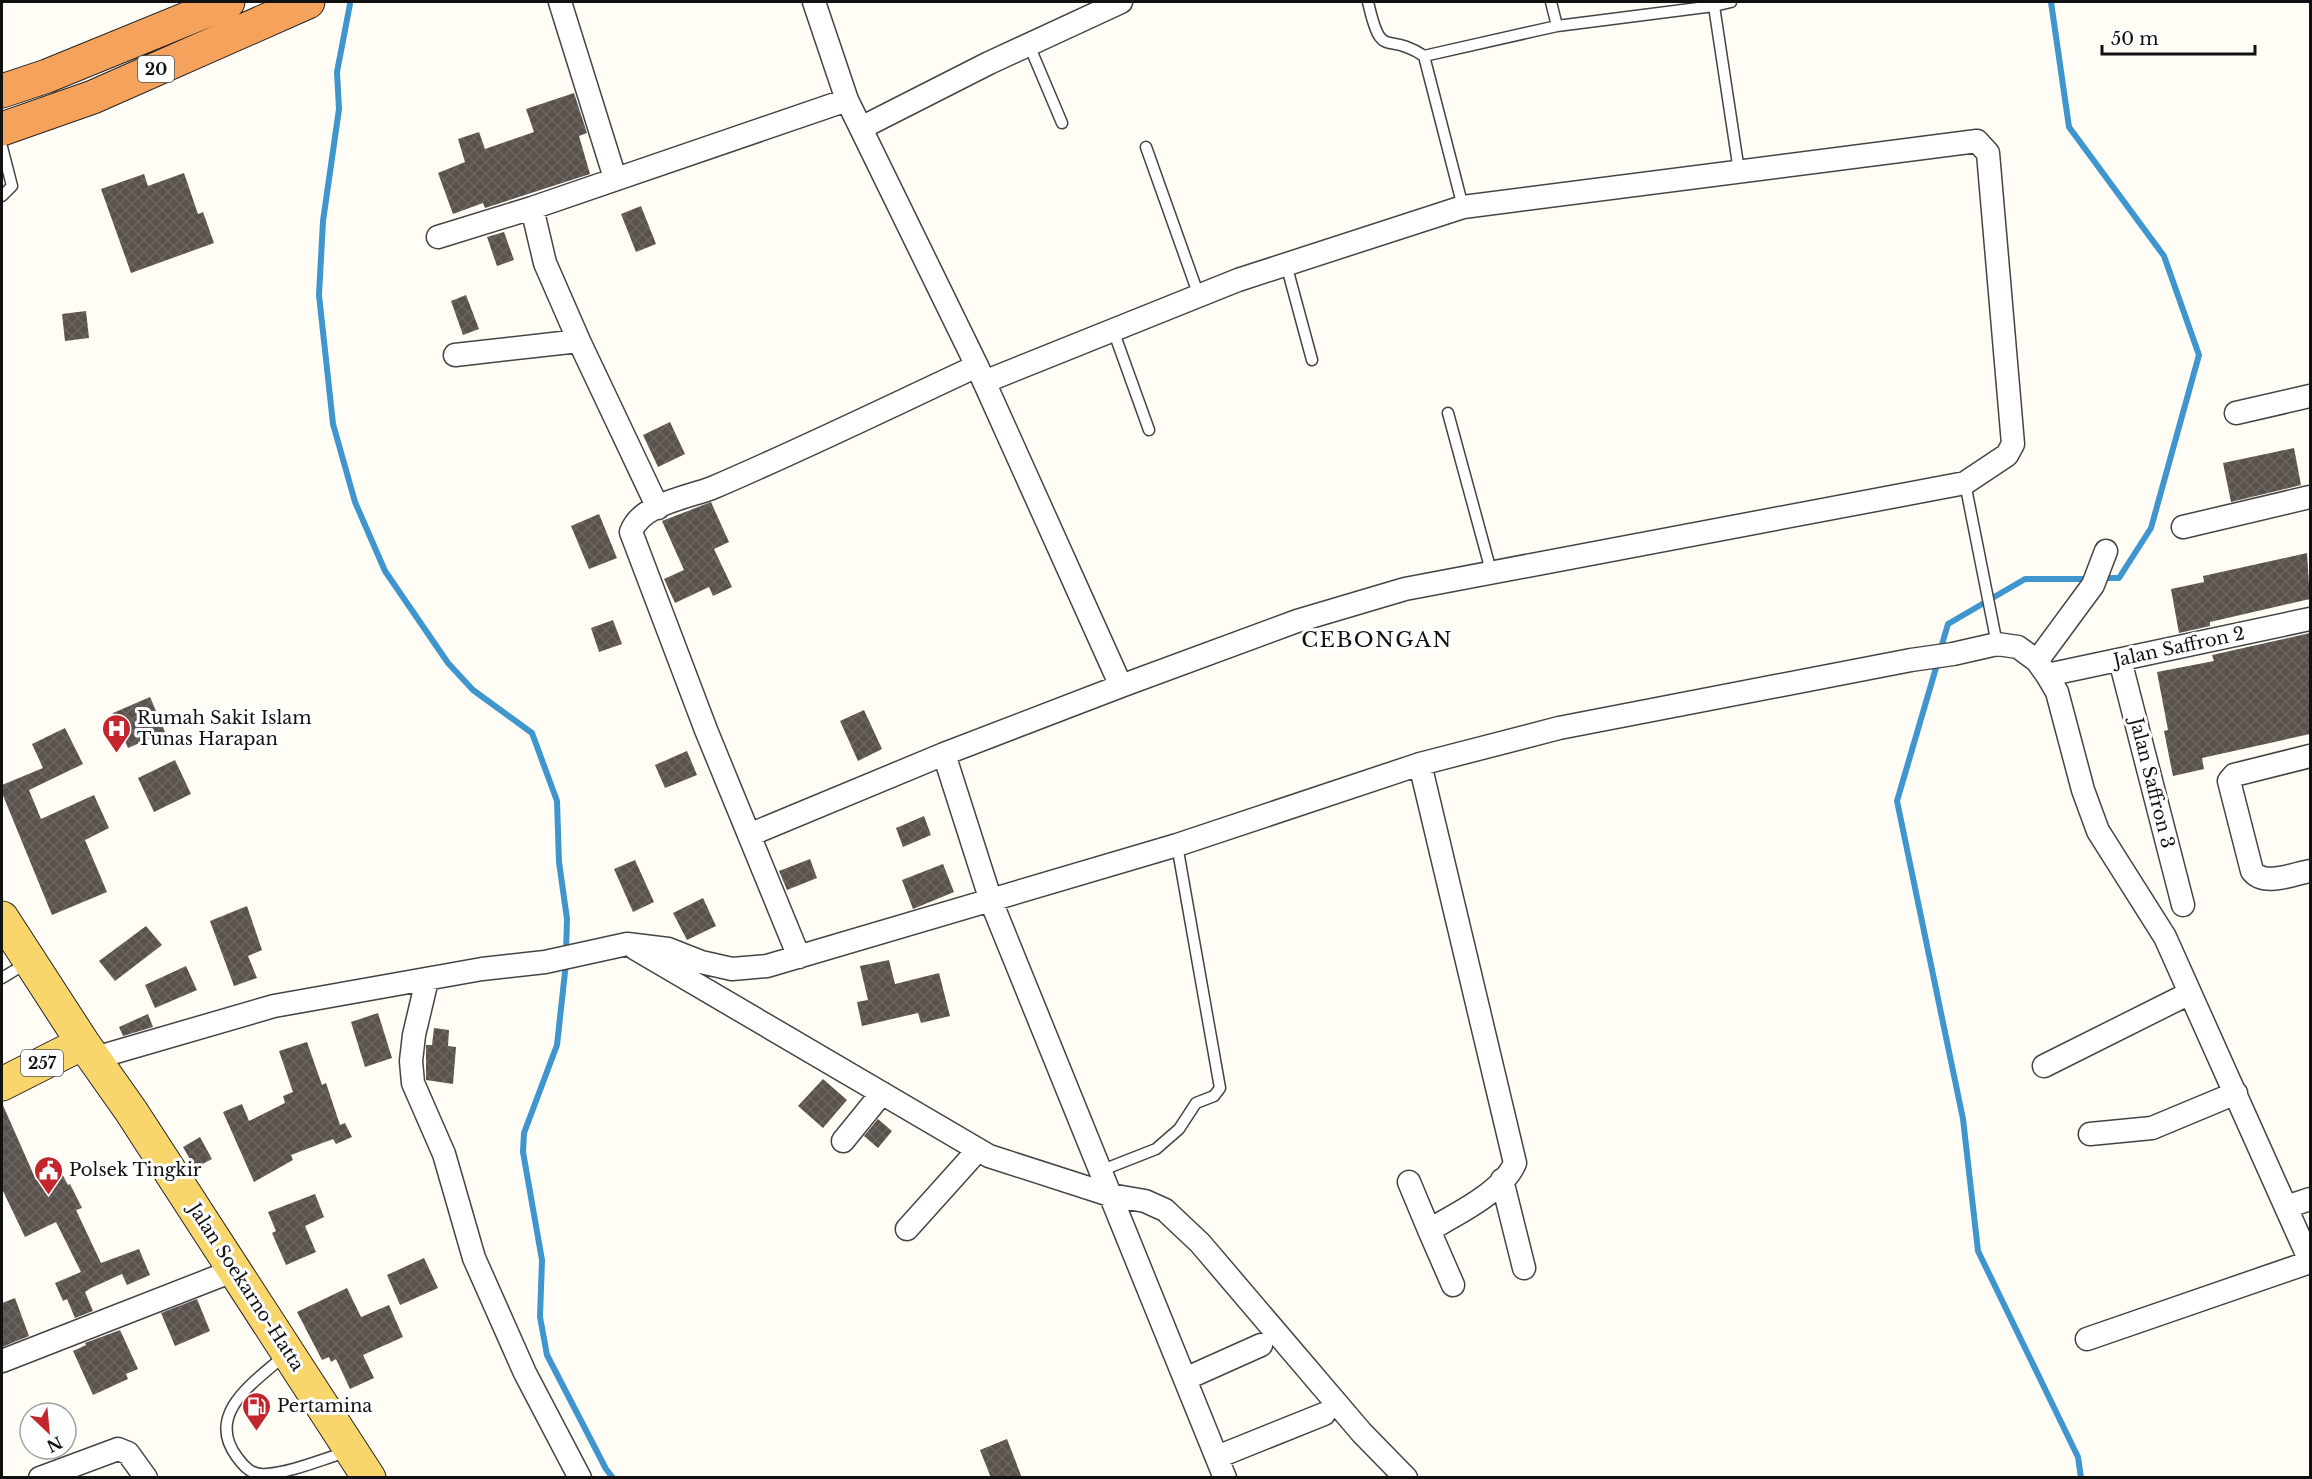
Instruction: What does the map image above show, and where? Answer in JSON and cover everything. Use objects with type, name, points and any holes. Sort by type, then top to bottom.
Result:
[{"type":"highway","name":"20","points":[[2,91],[46,76],[228,2]]},
{"type":"highway","name":"20","points":[[2,129],[93,97],[308,2]]},
{"type":"main road","name":"Jalan Soekarno-Hatta","points":[[2,918],[361,1464]]},
{"type":"main road","name":"257","points":[[2,1084],[89,1051]]},
{"type":"street","points":[[560,2],[615,178]]},
{"type":"street","points":[[813,2],[847,100],[981,374],[1121,686]]},
{"type":"street","points":[[861,128],[1121,2]]},
{"type":"street","points":[[438,237],[532,208],[847,100]]},
{"type":"street","points":[[748,834],[944,754],[1121,686],[1297,621],[1405,589],[1965,483],[2007,454],[2013,444],[1988,153],[1977,141],[1463,207],[1286,264],[1113,330],[981,374],[640,517],[631,532],[748,834],[799,957]]},
{"type":"street","points":[[532,208],[545,263],[658,508]]},
{"type":"street","points":[[455,355],[579,341]]},
{"type":"street","points":[[2236,412],[2310,396]]},
{"type":"street","points":[[2183,527],[2310,497]]},
{"type":"street","points":[[2042,668],[2100,567]]},
{"type":"street","name":"Jalan Saffron 2","points":[[2042,668],[2120,660],[2310,619]]},
{"type":"street","points":[[89,1051],[274,1006],[482,969],[545,962],[627,944],[668,949],[701,962],[732,969],[767,966],[1177,845],[1420,764],[1559,728],[1997,644],[2018,647],[2042,668],[2057,692],[2083,790],[2098,831],[2165,937],[2310,1261],[2087,1339]]},
{"type":"street","name":"Jalan Saffron 3","points":[[2120,660],[2183,905]]},
{"type":"street","points":[[944,754],[991,901],[1221,1467],[1324,1414]]},
{"type":"street","points":[[2310,756],[2234,775],[2229,781],[2252,871],[2256,876],[2265,879],[2310,871]]},
{"type":"street","points":[[1420,764],[1515,1164],[1511,1173],[1475,1204],[1429,1230]]},
{"type":"street","points":[[627,944],[978,1150],[1110,1195],[1145,1201],[1165,1210],[1200,1243],[1362,1433],[1406,1478]]},
{"type":"street","points":[[427,980],[414,1035],[411,1061],[412,1083],[444,1154],[474,1258],[525,1372],[580,1478]]},
{"type":"street","points":[[2044,1066],[2190,993]]},
{"type":"street","points":[[843,1141],[882,1093]]},
{"type":"street","points":[[2090,1134],[2152,1128],[2236,1093]]},
{"type":"street","points":[[907,1229],[978,1150]]},
{"type":"street","points":[[1502,1180],[1524,1268]]},
{"type":"street","points":[[1409,1182],[1453,1285]]},
{"type":"street","points":[[2286,1207],[2310,1199]]},
{"type":"street","points":[[2,1361],[235,1270]]},
{"type":"street","points":[[1185,1379],[1260,1345]]},
{"type":"street","points":[[40,1478],[118,1449],[128,1454],[146,1478]]},
{"type":"lane","points":[[1368,2],[1375,31],[1382,42],[1394,46],[1410,47],[1424,56],[1463,207]]},
{"type":"lane","points":[[1551,2],[1557,26]]},
{"type":"lane","points":[[1424,56],[1557,26],[1731,2]]},
{"type":"lane","points":[[1714,6],[1739,171]]},
{"type":"lane","points":[[1029,45],[1062,123]]},
{"type":"lane","points":[[2,147],[12,180],[12,186],[2,196]]},
{"type":"lane","points":[[1146,147],[1199,296]]},
{"type":"lane","points":[[1286,264],[1312,360]]},
{"type":"lane","points":[[1113,330],[1149,430]]},
{"type":"lane","points":[[1448,413],[1491,571]]},
{"type":"lane","points":[[1965,483],[1997,644]]},
{"type":"lane","points":[[1100,1171],[1156,1149],[1179,1129],[1196,1103],[1214,1096],[1220,1088],[1177,845]]},
{"type":"lane","points":[[2,978],[30,961]]},
{"type":"lane","points":[[289,1352],[238,1397],[230,1409],[227,1427],[233,1452],[246,1469],[266,1475],[361,1464]]},
{"type":"building","points":[[574,93],[587,133],[579,136],[590,174],[485,208],[483,203],[453,214],[438,173],[465,162],[458,139],[479,132],[485,149],[534,132],[526,109]]},
{"type":"building","points":[[184,173],[198,214],[203,212],[214,243],[131,273],[101,189],[144,174],[148,186]]},
{"type":"building","points":[[641,206],[656,244],[636,252],[621,214]]},
{"type":"building","points":[[504,232],[514,260],[497,266],[487,237]]},
{"type":"building","points":[[466,295],[479,329],[463,335],[451,301]]},
{"type":"building","points":[[86,311],[89,338],[65,341],[62,314]]},
{"type":"building","points":[[670,422],[685,454],[658,467],[643,435]]},
{"type":"building","points":[[2294,448],[2301,485],[2231,502],[2223,463]]},
{"type":"building","points":[[711,502],[729,542],[714,549],[732,587],[713,596],[709,587],[675,603],[664,579],[684,570],[662,521]]},
{"type":"building","points":[[599,514],[617,558],[589,569],[571,526]]},
{"type":"building","points":[[2307,553],[2310,599],[2210,622],[2210,626],[2179,633],[2171,589],[2204,582],[2203,576]]},
{"type":"building","points":[[613,620],[622,644],[599,652],[591,628]]},
{"type":"building","points":[[2310,633],[2310,734],[2202,758],[2204,769],[2173,776],[2164,731],[2168,730],[2157,672],[2214,661],[2212,655]]},
{"type":"building","points":[[150,697],[165,732],[128,748],[113,713]]},
{"type":"building","points":[[864,710],[882,749],[858,761],[840,721]]},
{"type":"building","points":[[65,728],[83,764],[29,790],[41,819],[94,795],[109,828],[85,840],[107,892],[52,915],[2,793],[2,785],[43,768],[32,744]]},
{"type":"building","points":[[687,751],[697,775],[665,788],[655,765]]},
{"type":"building","points":[[175,760],[191,794],[154,812],[138,778]]},
{"type":"building","points":[[924,816],[931,835],[903,847],[896,828]]},
{"type":"building","points":[[810,859],[817,878],[787,890],[779,871]]},
{"type":"building","points":[[635,860],[654,902],[633,912],[614,869]]},
{"type":"building","points":[[943,864],[954,892],[913,909],[902,880]]},
{"type":"building","points":[[703,898],[716,926],[687,940],[673,913]]},
{"type":"building","points":[[247,906],[262,950],[248,956],[257,978],[234,986],[210,921]]},
{"type":"building","points":[[146,926],[162,945],[115,981],[99,961]]},
{"type":"building","points":[[889,960],[895,984],[939,973],[950,1016],[921,1023],[918,1013],[862,1026],[857,1002],[868,1000],[860,966]]},
{"type":"building","points":[[186,966],[197,990],[155,1008],[145,985]]},
{"type":"building","points":[[378,1013],[392,1058],[365,1067],[351,1022]]},
{"type":"building","points":[[148,1014],[153,1027],[123,1036],[119,1027]]},
{"type":"building","points":[[434,1028],[449,1030],[448,1046],[456,1047],[453,1084],[426,1080],[426,1045],[432,1045]]},
{"type":"building","points":[[307,1042],[322,1085],[326,1083],[340,1125],[345,1123],[352,1137],[336,1144],[333,1139],[291,1155],[293,1160],[254,1182],[223,1112],[242,1104],[249,1121],[285,1103],[283,1096],[293,1092],[279,1051]]},
{"type":"building","points":[[823,1079],[847,1100],[823,1128],[798,1106]]},
{"type":"building","points":[[2,1103],[36,1180],[61,1172],[68,1185],[70,1184],[82,1208],[76,1210],[101,1263],[139,1249],[150,1275],[127,1285],[122,1274],[91,1288],[85,1292],[93,1311],[75,1318],[67,1299],[63,1301],[55,1283],[81,1272],[56,1222],[25,1237],[2,1189]]},
{"type":"building","points":[[878,1119],[892,1131],[878,1148],[864,1136]]},
{"type":"building","points":[[200,1137],[212,1159],[195,1168],[183,1147]]},
{"type":"building","points":[[315,1194],[324,1217],[305,1226],[316,1252],[286,1265],[272,1233],[276,1231],[268,1212]]},
{"type":"building","points":[[424,1258],[438,1288],[400,1305],[387,1275]]},
{"type":"building","points":[[347,1288],[361,1317],[389,1305],[403,1337],[363,1355],[374,1378],[350,1389],[336,1359],[331,1362],[329,1357],[322,1360],[297,1312]]},
{"type":"building","points":[[15,1298],[29,1336],[2,1347],[2,1303]]},
{"type":"building","points":[[197,1299],[210,1331],[175,1346],[161,1313]]},
{"type":"building","points":[[120,1330],[138,1369],[126,1374],[128,1379],[93,1395],[73,1351],[86,1345],[85,1343]]},
{"type":"building","points":[[1007,1439],[1022,1478],[991,1478],[980,1450]]},
{"type":"waterway","points":[[2051,2],[2069,127],[2164,256],[2199,355],[2151,528],[2119,578],[2100,578]]},
{"type":"waterway","points":[[350,4],[337,72],[339,109],[323,221],[319,295],[333,424],[355,502],[385,571],[448,663],[473,690],[532,733],[557,801],[559,862],[567,919],[566,953]]},
{"type":"waterway","points":[[1940,651],[1948,624],[2025,579],[2090,579]]},
{"type":"waterway","points":[[1938,661],[1897,801],[1963,1119],[1978,1251],[2078,1457],[2081,1478]]},
{"type":"waterway","points":[[566,963],[557,1045],[524,1133],[523,1152],[542,1260],[540,1317],[547,1355],[606,1469],[613,1478]]},
{"type":"place","name":"Rumah Sakit Islam Tunas Harapan","points":[[116,754]]},
{"type":"place","name":"Polsek Tingkir","points":[[48,1196]]},
{"type":"place","name":"Pertamina","points":[[256,1432]]},
{"type":"district","name":"CEBONGAN","points":[[1377,640]]}]
